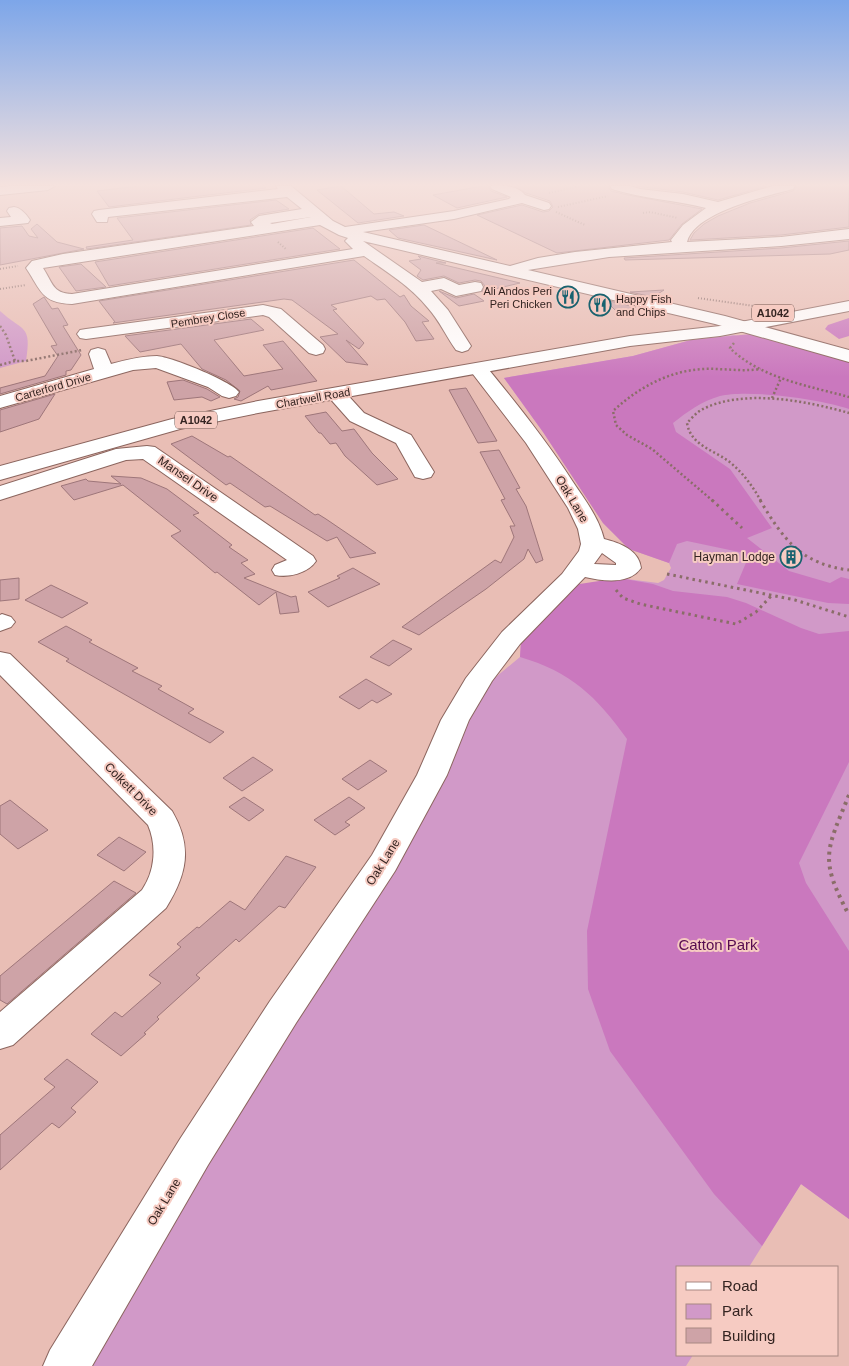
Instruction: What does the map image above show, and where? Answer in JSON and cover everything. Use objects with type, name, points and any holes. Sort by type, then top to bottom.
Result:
[{"type":"main road","points":[[27,265],[135,250]]},
{"type":"main road","points":[[418,250],[680,311],[720,326]]},
{"type":"main road","points":[[510,272],[531,265],[629,250]]},
{"type":"main road","points":[[27,265],[44,282],[50,294],[60,297],[84,299],[98,294],[291,256],[369,251],[418,288],[433,303],[462,346]]},
{"type":"main road","points":[[418,288],[444,283],[456,292],[475,287]]},
{"type":"main road","points":[[84,299],[91,345]]},
{"type":"main road","name":"A1042","points":[[720,326],[849,302]]},
{"type":"main road","name":"A1042","points":[[742,326],[849,306]]},
{"type":"main road","name":"Pembrey Close","points":[[91,345],[263,310],[274,313],[316,349]]},
{"type":"main road","points":[[667,331],[683,320],[684,318],[680,311]]},
{"type":"main road","points":[[813,313],[806,319],[805,324],[816,334],[849,355]]},
{"type":"main road","name":"Chartwell Road","points":[[0,473],[113,440],[180,423],[720,326]]},
{"type":"main road","points":[[742,326],[849,355]]},
{"type":"main road","name":"Chartwell Road","points":[[630,341],[667,331],[742,326]]},
{"type":"main road","name":"Carterford Drive","points":[[91,345],[106,372]]},
{"type":"main road","name":"Carterford Drive","points":[[0,402],[131,364],[158,362],[215,383],[229,392]]},
{"type":"main road","name":"Oak Lane","points":[[66,1366],[194,1152],[283,1012],[384,863],[432,776],[455,720],[480,678],[511,638],[592,562],[590,529],[580,508],[535,440],[478,369]]},
{"type":"main road","points":[[336,394],[357,417],[379,426],[393,435],[404,438],[423,472]]},
{"type":"main road","name":"Mansel Drive","points":[[0,493],[107,459],[133,452],[147,452],[304,562]]},
{"type":"main road","name":"Colkett Drive","points":[[0,660],[161,819],[170,841],[170,858],[163,887],[154,899],[0,1034]]},
{"type":"path","points":[[0,269],[27,265]]},
{"type":"path","points":[[0,289],[44,282]]},
{"type":"path","points":[[0,326],[7,336],[15,361]]},
{"type":"path","points":[[720,326],[734,335],[736,340],[730,348],[743,361],[781,378],[849,397]]},
{"type":"path","points":[[0,365],[81,351],[91,345]]},
{"type":"path","points":[[742,528],[652,449],[628,436],[616,425],[613,411],[643,386],[665,378],[696,370],[748,372],[761,369]]},
{"type":"path","points":[[772,398],[781,378]]},
{"type":"path","points":[[849,413],[812,403],[772,398],[736,400],[711,406],[690,417],[687,423],[687,429],[699,443],[729,461],[741,472],[765,510],[789,542],[822,565],[834,569],[849,570]]},
{"type":"path","points":[[592,562],[623,598],[640,604],[736,624],[748,620],[759,612],[772,595]]},
{"type":"path","points":[[668,574],[795,600],[849,616]]},
{"type":"path","points":[[849,795],[834,832],[828,865],[840,898],[849,915]]},
{"type":"green space","points":[[0,311],[24,330],[28,341],[28,349],[26,361],[0,368]]},
{"type":"green space","points":[[849,318],[849,336],[839,339],[825,329],[828,325]]},
{"type":"green space","points":[[751,334],[849,361],[849,409],[837,405],[784,396],[732,394],[713,398],[689,411],[673,423],[676,432],[730,469],[772,528],[747,538],[789,571],[830,583],[841,577],[849,579],[849,604],[828,603],[737,584],[748,558],[744,553],[687,541],[677,544],[669,563],[629,549],[603,523],[543,432],[504,378],[633,356],[691,340]]},
{"type":"green space","points":[[734,335],[849,361],[849,1219],[801,1184],[750,1266],[676,1266],[676,1356],[692,1356],[686,1366],[86,1366],[491,681],[520,657],[521,642],[607,580],[619,578],[658,583],[664,580],[671,568],[669,563],[629,549],[603,523],[543,432],[504,378],[633,356],[691,340]]},
{"type":"green space","name":"Catton Park","points":[[619,578],[653,584],[673,591],[727,597],[746,603],[801,628],[819,634],[849,631],[849,762],[799,863],[806,883],[849,951],[849,1219],[801,1184],[762,1246],[714,1194],[610,1051],[588,989],[587,931],[627,739],[593,698],[568,678],[538,663],[520,657],[521,642],[573,585]]},
{"type":"building","points":[[0,250],[80,250],[0,265]]},
{"type":"building","points":[[174,250],[335,250],[109,286],[95,262]]},
{"type":"building","points":[[451,250],[476,250],[497,260]]},
{"type":"building","points":[[550,250],[585,250],[557,253]]},
{"type":"building","points":[[754,250],[849,250],[830,254],[625,260],[624,258]]},
{"type":"building","points":[[418,256],[446,263],[436,263],[520,283],[482,292],[485,286],[481,281],[475,280],[459,283],[444,276],[423,280],[417,276],[421,270],[409,261],[421,259]]},
{"type":"building","points":[[354,260],[400,297],[404,295],[411,306],[429,321],[422,322],[434,339],[416,341],[405,322],[385,299],[377,300],[371,296],[331,305],[337,309],[333,310],[364,343],[359,349],[346,340],[368,365],[346,362],[320,337],[338,334],[292,300],[284,299],[113,323],[115,322],[99,301]]},
{"type":"building","points":[[81,264],[106,287],[76,291],[59,267]]},
{"type":"building","points":[[664,290],[653,297],[630,292]]},
{"type":"building","points":[[439,291],[456,298],[474,294],[484,301],[459,306]]},
{"type":"building","points":[[44,297],[52,309],[58,308],[68,325],[63,326],[81,355],[71,370],[66,371],[66,375],[0,394],[0,388],[45,376],[58,356],[51,346],[57,345],[33,304]]},
{"type":"building","points":[[605,300],[636,307],[624,315],[619,314]]},
{"type":"building","points":[[251,319],[264,330],[214,340],[244,376],[283,369],[263,345],[283,341],[317,381],[271,390],[268,386],[241,401],[234,399],[238,397],[240,391],[226,380],[202,369],[181,344],[140,352],[125,336]]},
{"type":"building","points":[[183,380],[207,389],[220,397],[211,401],[202,397],[174,400],[167,382]]},
{"type":"building","points":[[466,388],[497,441],[478,443],[449,390]]},
{"type":"building","points":[[55,394],[39,419],[0,432],[0,410]]},
{"type":"building","points":[[326,412],[342,431],[354,429],[372,453],[398,479],[377,485],[345,456],[336,443],[330,444],[305,416]]},
{"type":"building","points":[[192,436],[228,457],[230,456],[315,515],[318,514],[376,553],[350,558],[337,537],[327,541],[270,506],[265,507],[230,483],[226,485],[171,444]]},
{"type":"building","points":[[499,450],[520,488],[516,489],[526,506],[543,560],[536,563],[528,549],[524,559],[486,589],[419,635],[402,627],[495,560],[501,563],[514,537],[510,526],[515,526],[501,500],[505,499],[480,452]]},
{"type":"building","points":[[111,476],[141,478],[167,489],[199,513],[193,515],[232,545],[229,547],[248,560],[241,563],[255,574],[244,578],[291,597],[296,596],[299,612],[280,614],[276,592],[259,605],[217,572],[215,573],[171,536],[181,531],[123,485],[74,500],[61,486],[86,479],[88,481],[121,484]]},
{"type":"building","points":[[353,568],[380,584],[328,607],[308,592],[340,578],[337,576]]},
{"type":"building","points":[[19,578],[19,599],[0,601],[0,580]]},
{"type":"building","points":[[51,585],[88,603],[62,618],[25,600]]},
{"type":"building","points":[[66,626],[92,640],[89,642],[138,668],[132,671],[162,686],[158,689],[194,709],[188,713],[224,732],[210,743],[66,661],[69,659],[38,642]]},
{"type":"building","points":[[393,640],[412,649],[389,666],[370,657]]},
{"type":"building","points":[[366,679],[392,694],[377,703],[372,700],[359,709],[339,697]]},
{"type":"building","points":[[253,757],[273,770],[242,791],[223,778]]},
{"type":"building","points":[[370,760],[387,771],[358,790],[342,779]]},
{"type":"building","points":[[244,797],[264,810],[249,821],[229,807]]},
{"type":"building","points":[[349,797],[365,808],[345,822],[350,825],[335,835],[314,820]]},
{"type":"building","points":[[10,800],[48,830],[18,849],[0,834],[0,806]]},
{"type":"building","points":[[119,837],[146,852],[124,871],[97,855]]},
{"type":"building","points":[[286,856],[316,867],[285,908],[279,906],[239,942],[236,939],[196,975],[200,978],[157,1017],[159,1019],[144,1033],[146,1034],[121,1056],[91,1034],[115,1012],[122,1017],[161,983],[149,975],[181,947],[177,944],[197,927],[199,928],[230,901],[245,910]]},
{"type":"building","points":[[114,881],[136,893],[7,1004],[0,1000],[0,976]]},
{"type":"building","points":[[67,1059],[98,1082],[71,1108],[76,1112],[59,1128],[52,1123],[0,1170],[0,1135],[55,1087],[44,1079]]},
{"type":"place","name":"Ali Andos Peri Peri Chicken","points":[[568,297]]},
{"type":"place","name":"Happy Fish and Chips","points":[[600,305]]},
{"type":"place","name":"Hayman Lodge","points":[[791,557]]}]
